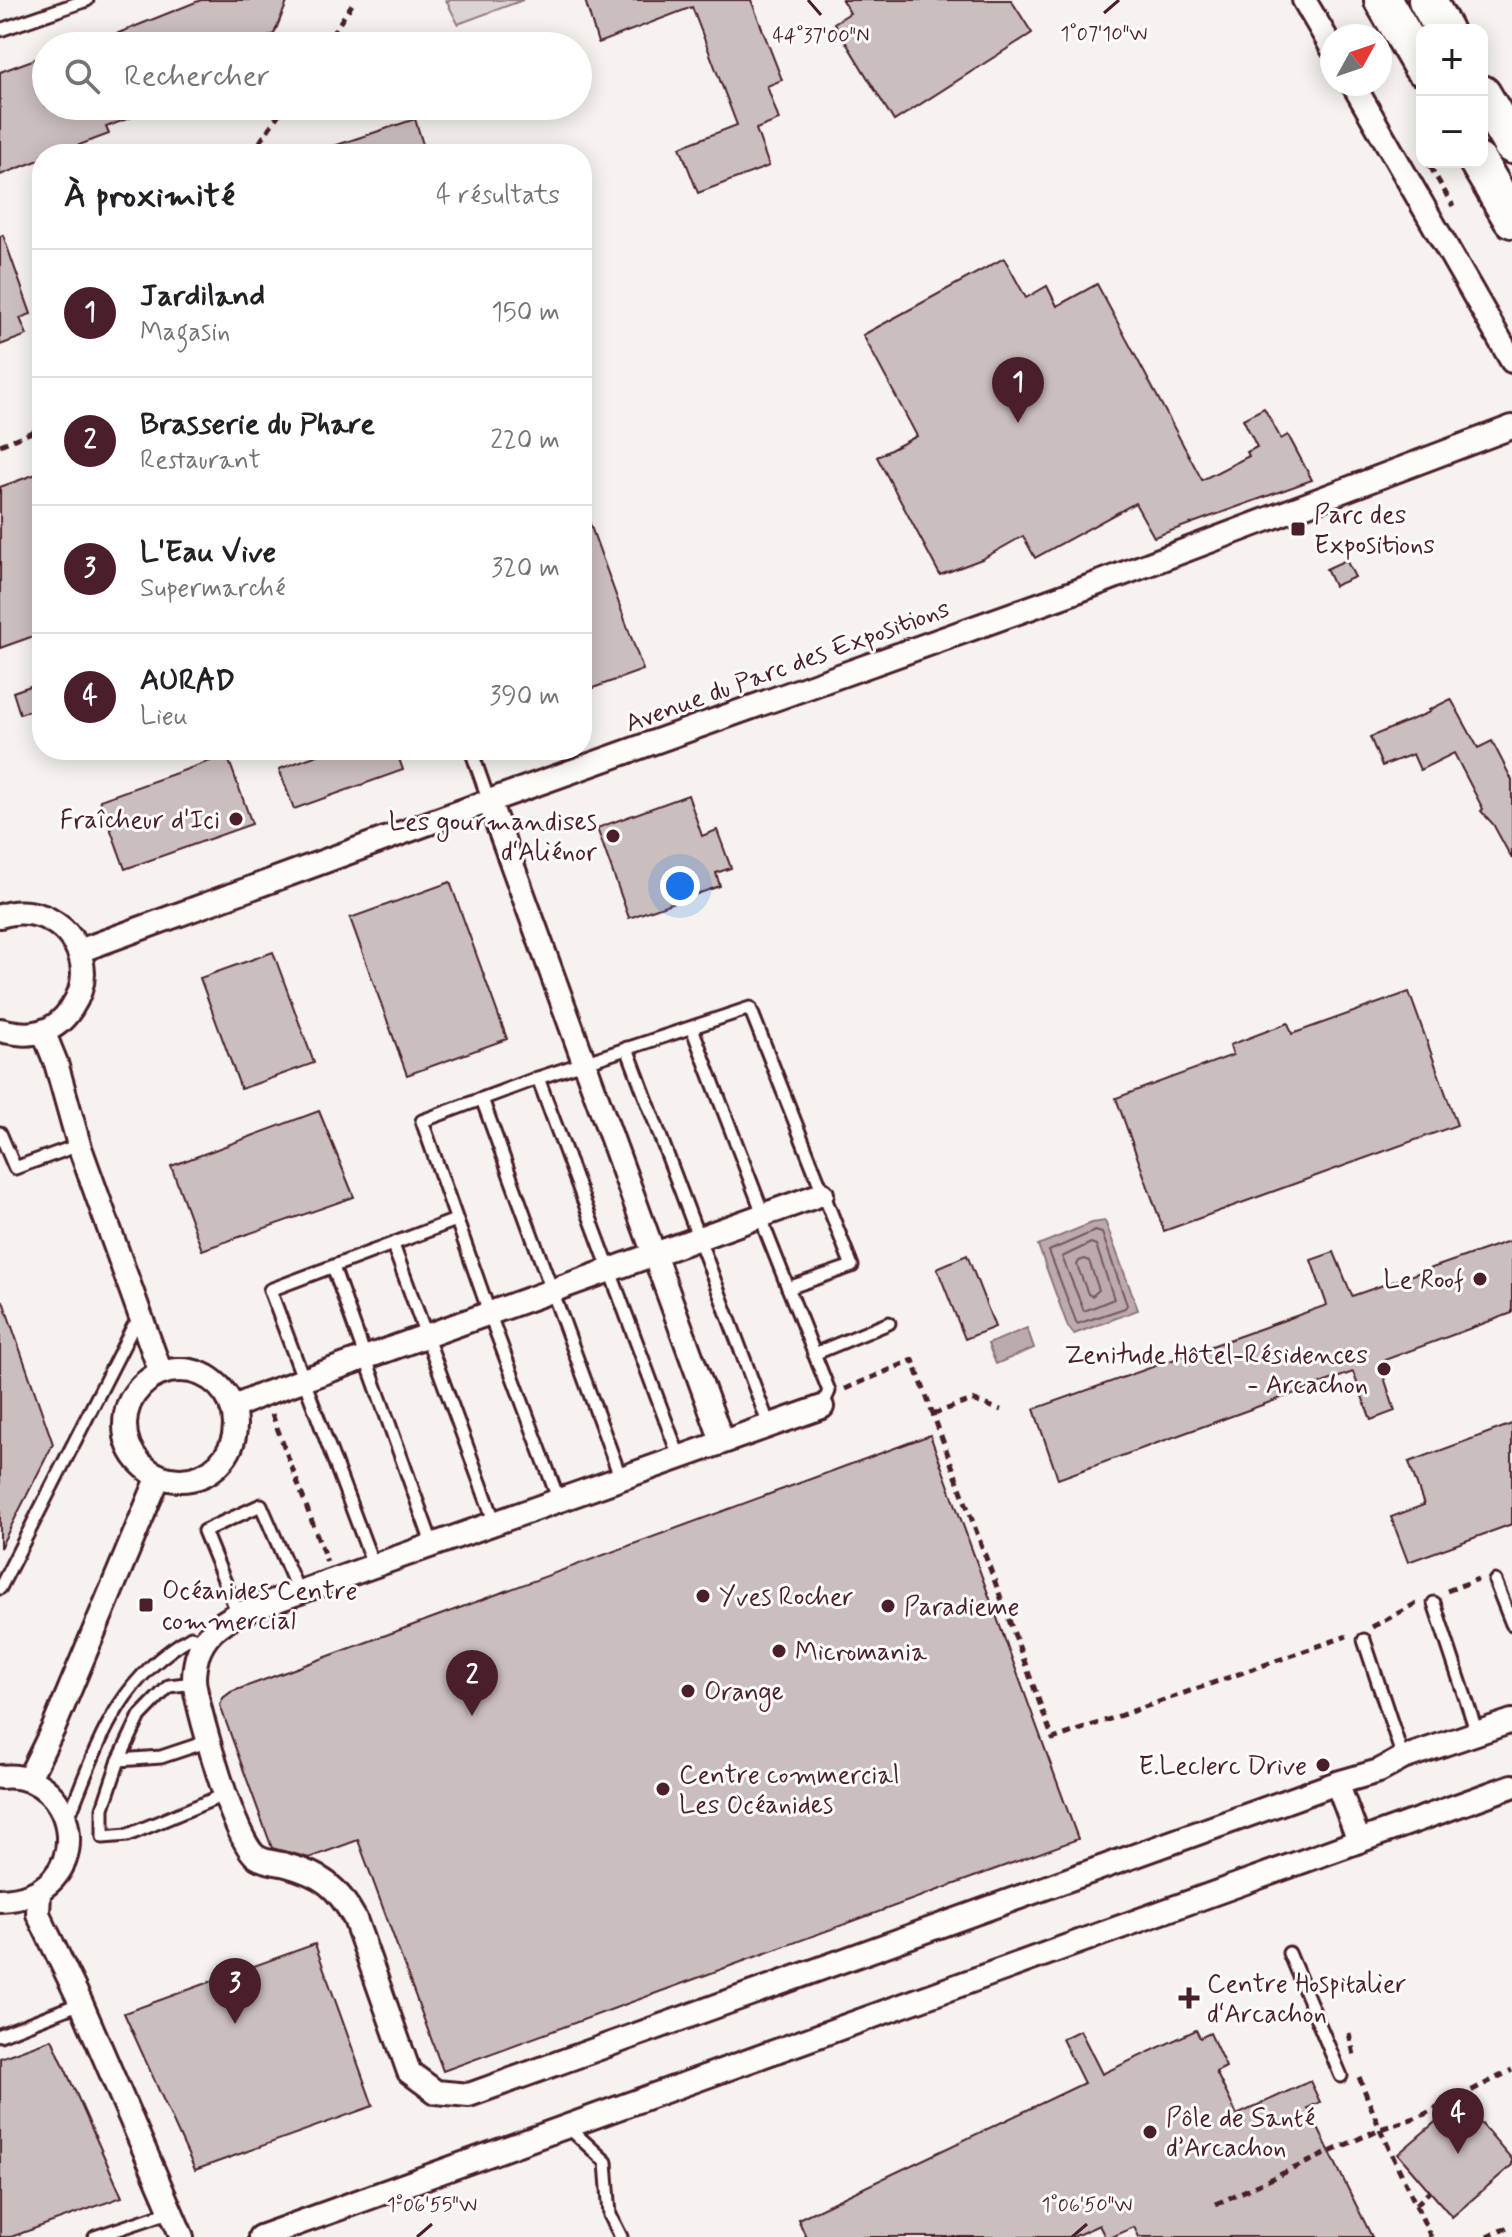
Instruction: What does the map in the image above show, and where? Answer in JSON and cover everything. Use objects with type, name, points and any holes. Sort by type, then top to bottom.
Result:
[{"type":"highway","points":[[1383,0],[1416,57]]},
{"type":"highway","points":[[1427,0],[1441,24]]},
{"type":"highway","points":[[1483,96],[1512,145]]},
{"type":"highway","points":[[1482,168],[1512,219]]},
{"type":"street","points":[[1304,0],[1320,27]]},
{"type":"street","points":[[1360,96],[1512,361]]},
{"type":"street","name":"Avenue du Parc des Expositions","points":[[79,951],[1080,590],[1512,427]]},
{"type":"street","points":[[489,801],[722,1441]]},
{"type":"street","points":[[0,1030],[17,1034],[43,1031],[70,1011],[79,993],[83,974],[79,951],[56,923],[38,914],[1,913]]},
{"type":"street","points":[[43,1031],[56,1063],[79,1145],[161,1373]]},
{"type":"street","points":[[232,1408],[822,1194]]},
{"type":"street","points":[[178,1370],[196,1372],[212,1380],[232,1408],[233,1435],[223,1459],[210,1471],[194,1479],[176,1480],[159,1476],[133,1456],[124,1424],[127,1407],[146,1381],[161,1373],[178,1370]]},
{"type":"street","points":[[822,1407],[238,1614],[217,1625],[204,1643],[197,1657],[194,1683],[209,1741],[240,1835],[256,1857],[314,1873],[343,1898],[355,1919],[409,2072],[436,2092],[469,2095],[1512,1721]]},
{"type":"street","points":[[28,1780],[54,1727],[159,1476]]},
{"type":"street","points":[[0,1777],[28,1780],[45,1790],[58,1804],[67,1822],[69,1841],[65,1861],[55,1878],[39,1892],[19,1900],[0,1900]]},
{"type":"street","points":[[1337,1783],[1359,1841]]},
{"type":"street","points":[[260,2237],[1512,1786]]},
{"type":"street","points":[[39,1892],[38,1914],[81,2003],[182,2237]]},
{"type":"lane","points":[[0,30],[87,0]]},
{"type":"lane","points":[[475,760],[489,801]]},
{"type":"lane","points":[[559,1501],[422,1121],[538,1078],[750,1008],[852,1266],[788,1288]]},
{"type":"lane","points":[[692,1028],[829,1391],[822,1407]]},
{"type":"lane","points":[[627,1048],[769,1425]]},
{"type":"lane","points":[[538,1078],[680,1459]]},
{"type":"lane","points":[[482,1099],[621,1479]]},
{"type":"lane","points":[[0,1133],[15,1168],[79,1145]]},
{"type":"lane","points":[[374,1567],[270,1290],[456,1220]]},
{"type":"lane","points":[[393,1245],[495,1523]]},
{"type":"lane","points":[[333,1267],[433,1546]]},
{"type":"lane","points":[[0,1588],[133,1327],[145,1323]]},
{"type":"lane","points":[[814,1354],[889,1323]]},
{"type":"lane","points":[[238,1614],[204,1531],[261,1505],[299,1593]]},
{"type":"lane","points":[[1495,1581],[1512,1624]]},
{"type":"lane","points":[[1431,1599],[1477,1733]]},
{"type":"lane","points":[[1365,1635],[1403,1758]]},
{"type":"lane","points":[[67,1822],[101,1734],[126,1693],[167,1651],[191,1637],[204,1643]]},
{"type":"lane","points":[[194,1683],[169,1686],[140,1716],[119,1760],[103,1808],[103,1837],[128,1835],[226,1794]]},
{"type":"lane","points":[[119,1760],[161,1757],[209,1741]]},
{"type":"lane","points":[[1289,1953],[1341,2076]]},
{"type":"lane","points":[[0,2035],[81,2003]]},
{"type":"lane","points":[[567,2126],[606,2162],[610,2215],[621,2237]]},
{"type":"lane","points":[[95,2237],[172,2211]]},
{"type":"path","points":[[333,32],[355,0]]},
{"type":"path","points":[[259,144],[275,120]]},
{"type":"path","points":[[0,445],[32,432]]},
{"type":"path","points":[[822,1407],[847,1387],[913,1360],[1053,1739],[1351,1635]]},
{"type":"path","points":[[264,1394],[334,1581]]},
{"type":"path","points":[[933,1414],[972,1400],[1001,1410]]},
{"type":"path","points":[[1365,1635],[1408,1606],[1482,1577]]},
{"type":"path","points":[[1349,2033],[1359,2078],[1431,2237]]},
{"type":"path","points":[[1216,2204],[1380,2129],[1421,2116],[1512,2070]]},
{"type":"path","points":[[1416,2205],[1430,2191]]},
{"type":"path","points":[[1487,2237],[1512,2225]]},
{"type":"shaded area","points":[[446,0],[523,0],[458,24]]},
{"type":"water","points":[[1105,1221],[1138,1310],[1074,1334],[1068,1327],[1038,1245],[1092,1223]]},
{"type":"water","points":[[1027,1328],[1034,1348],[996,1364],[988,1344]]},
{"type":"building","points":[[201,0],[288,0],[275,32],[121,32]]},
{"type":"building","points":[[585,0],[751,0],[782,80],[767,86],[779,120],[756,129],[769,166],[698,193],[680,147],[737,125],[692,7],[598,43]]},
{"type":"building","points":[[842,0],[1011,0],[1032,33],[894,121],[834,23],[850,13]]},
{"type":"building","points":[[32,60],[32,120],[124,120],[106,127],[109,134],[82,144],[32,144],[32,163],[0,175],[0,72]]},
{"type":"building","points":[[415,120],[423,144],[340,144]]},
{"type":"building","points":[[3,235],[31,314],[20,318],[27,335],[0,345],[0,236]]},
{"type":"building","points":[[1004,258],[1026,298],[1047,286],[1057,306],[1097,284],[1202,480],[1249,456],[1247,452],[1257,447],[1243,419],[1264,408],[1281,439],[1288,435],[1312,480],[1154,537],[1135,503],[1035,558],[1023,536],[982,559],[940,575],[877,457],[917,436],[863,335]]},
{"type":"building","points":[[32,476],[32,637],[0,648],[0,487]]},
{"type":"building","points":[[592,529],[643,670],[592,688]]},
{"type":"building","points":[[1346,560],[1355,577],[1334,586],[1326,569]]},
{"type":"building","points":[[32,685],[32,710],[20,714],[13,692]]},
{"type":"building","points":[[1451,699],[1478,748],[1492,741],[1512,780],[1512,859],[1493,824],[1481,811],[1483,809],[1454,753],[1420,770],[1413,754],[1382,766],[1370,737],[1430,712]]},
{"type":"building","points":[[213,760],[229,760],[252,824],[125,869],[100,800]]},
{"type":"building","points":[[304,760],[400,760],[403,770],[294,809],[279,769]]},
{"type":"building","points":[[688,795],[702,836],[717,830],[731,868],[716,873],[720,886],[629,918],[597,828]]},
{"type":"building","points":[[450,882],[507,1039],[407,1075],[350,918]]},
{"type":"building","points":[[273,952],[314,1063],[241,1089],[200,978]]},
{"type":"building","points":[[1409,992],[1457,1125],[1164,1231],[1116,1098],[1233,1055],[1230,1045],[1288,1023],[1292,1034]]},
{"type":"building","points":[[319,1111],[354,1197],[202,1250],[171,1166]]},
{"type":"building","points":[[1512,1240],[1512,1313],[1379,1362],[1395,1411],[1371,1420],[1353,1372],[1058,1479],[1034,1409],[1327,1305],[1311,1260],[1334,1252],[1352,1296]]},
{"type":"building","points":[[967,1255],[995,1327],[965,1339],[937,1268]]},
{"type":"building","points":[[3,1301],[53,1444],[0,1548],[0,1302]]},
{"type":"building","points":[[1512,1424],[1512,1524],[1408,1562],[1391,1517],[1424,1505],[1409,1462]]},
{"type":"building","name":"Centre commercial Les Océanides","points":[[930,1435],[1078,1839],[443,2071],[358,1840],[309,1858],[272,1848],[220,1705],[223,1698],[231,1692]]},
{"type":"building","points":[[315,1944],[373,2106],[195,2170],[124,2013]]},
{"type":"building","name":"Pôle de Santé d’Arcachon","points":[[1080,2030],[1102,2074],[1196,2030],[1200,2038],[1210,2033],[1226,2067],[1216,2072],[1237,2115],[1310,2081],[1320,2102],[1308,2108],[1372,2237],[1139,2237],[1134,2227],[1105,2237],[1099,2225],[1073,2237],[806,2237],[798,2219],[1084,2083],[1062,2039]]},
{"type":"building","points":[[52,2039],[122,2197],[11,2237],[0,2237],[0,2058]]},
{"type":"building","points":[[1461,2100],[1512,2159],[1512,2165],[1452,2217],[1398,2154]]},
{"type":"place","name":"Jardiland","points":[[1018,423]]},
{"type":"place","name":"Parc des Expositions","points":[[1298,529]]},
{"type":"place","name":"Fraîcheur d'Ici","points":[[236,819]]},
{"type":"place","name":"Les gourmandises d‘Aliénor","points":[[613,836]]},
{"type":"place","name":"Le Roof","points":[[1480,1279]]},
{"type":"place","name":"Zenitude Hôtel-Résidences - Arcachon","points":[[1384,1369]]},
{"type":"place","name":"Yves Rocher","points":[[703,1596]]},
{"type":"place","name":"Océanides Centre commercial","points":[[146,1605]]},
{"type":"place","name":"Paradieme","points":[[888,1606]]},
{"type":"place","name":"Micromania","points":[[779,1651]]},
{"type":"place","name":"Orange","points":[[688,1691]]},
{"type":"place","name":"Brasserie du Phare","points":[[472,1716]]},
{"type":"place","name":"E.Leclerc Drive","points":[[1323,1765]]},
{"type":"place","name":"Centre commercial Les Océanides","points":[[663,1789]]},
{"type":"place","name":"Centre Hospitalier d‘Arcachon","points":[[1189,1998]]},
{"type":"place","name":"L'Eau Vive","points":[[235,2024]]},
{"type":"place","name":"Pôle de Santé d’Arcachon","points":[[1150,2132]]},
{"type":"place","name":"AURAD","points":[[1458,2154]]}]
